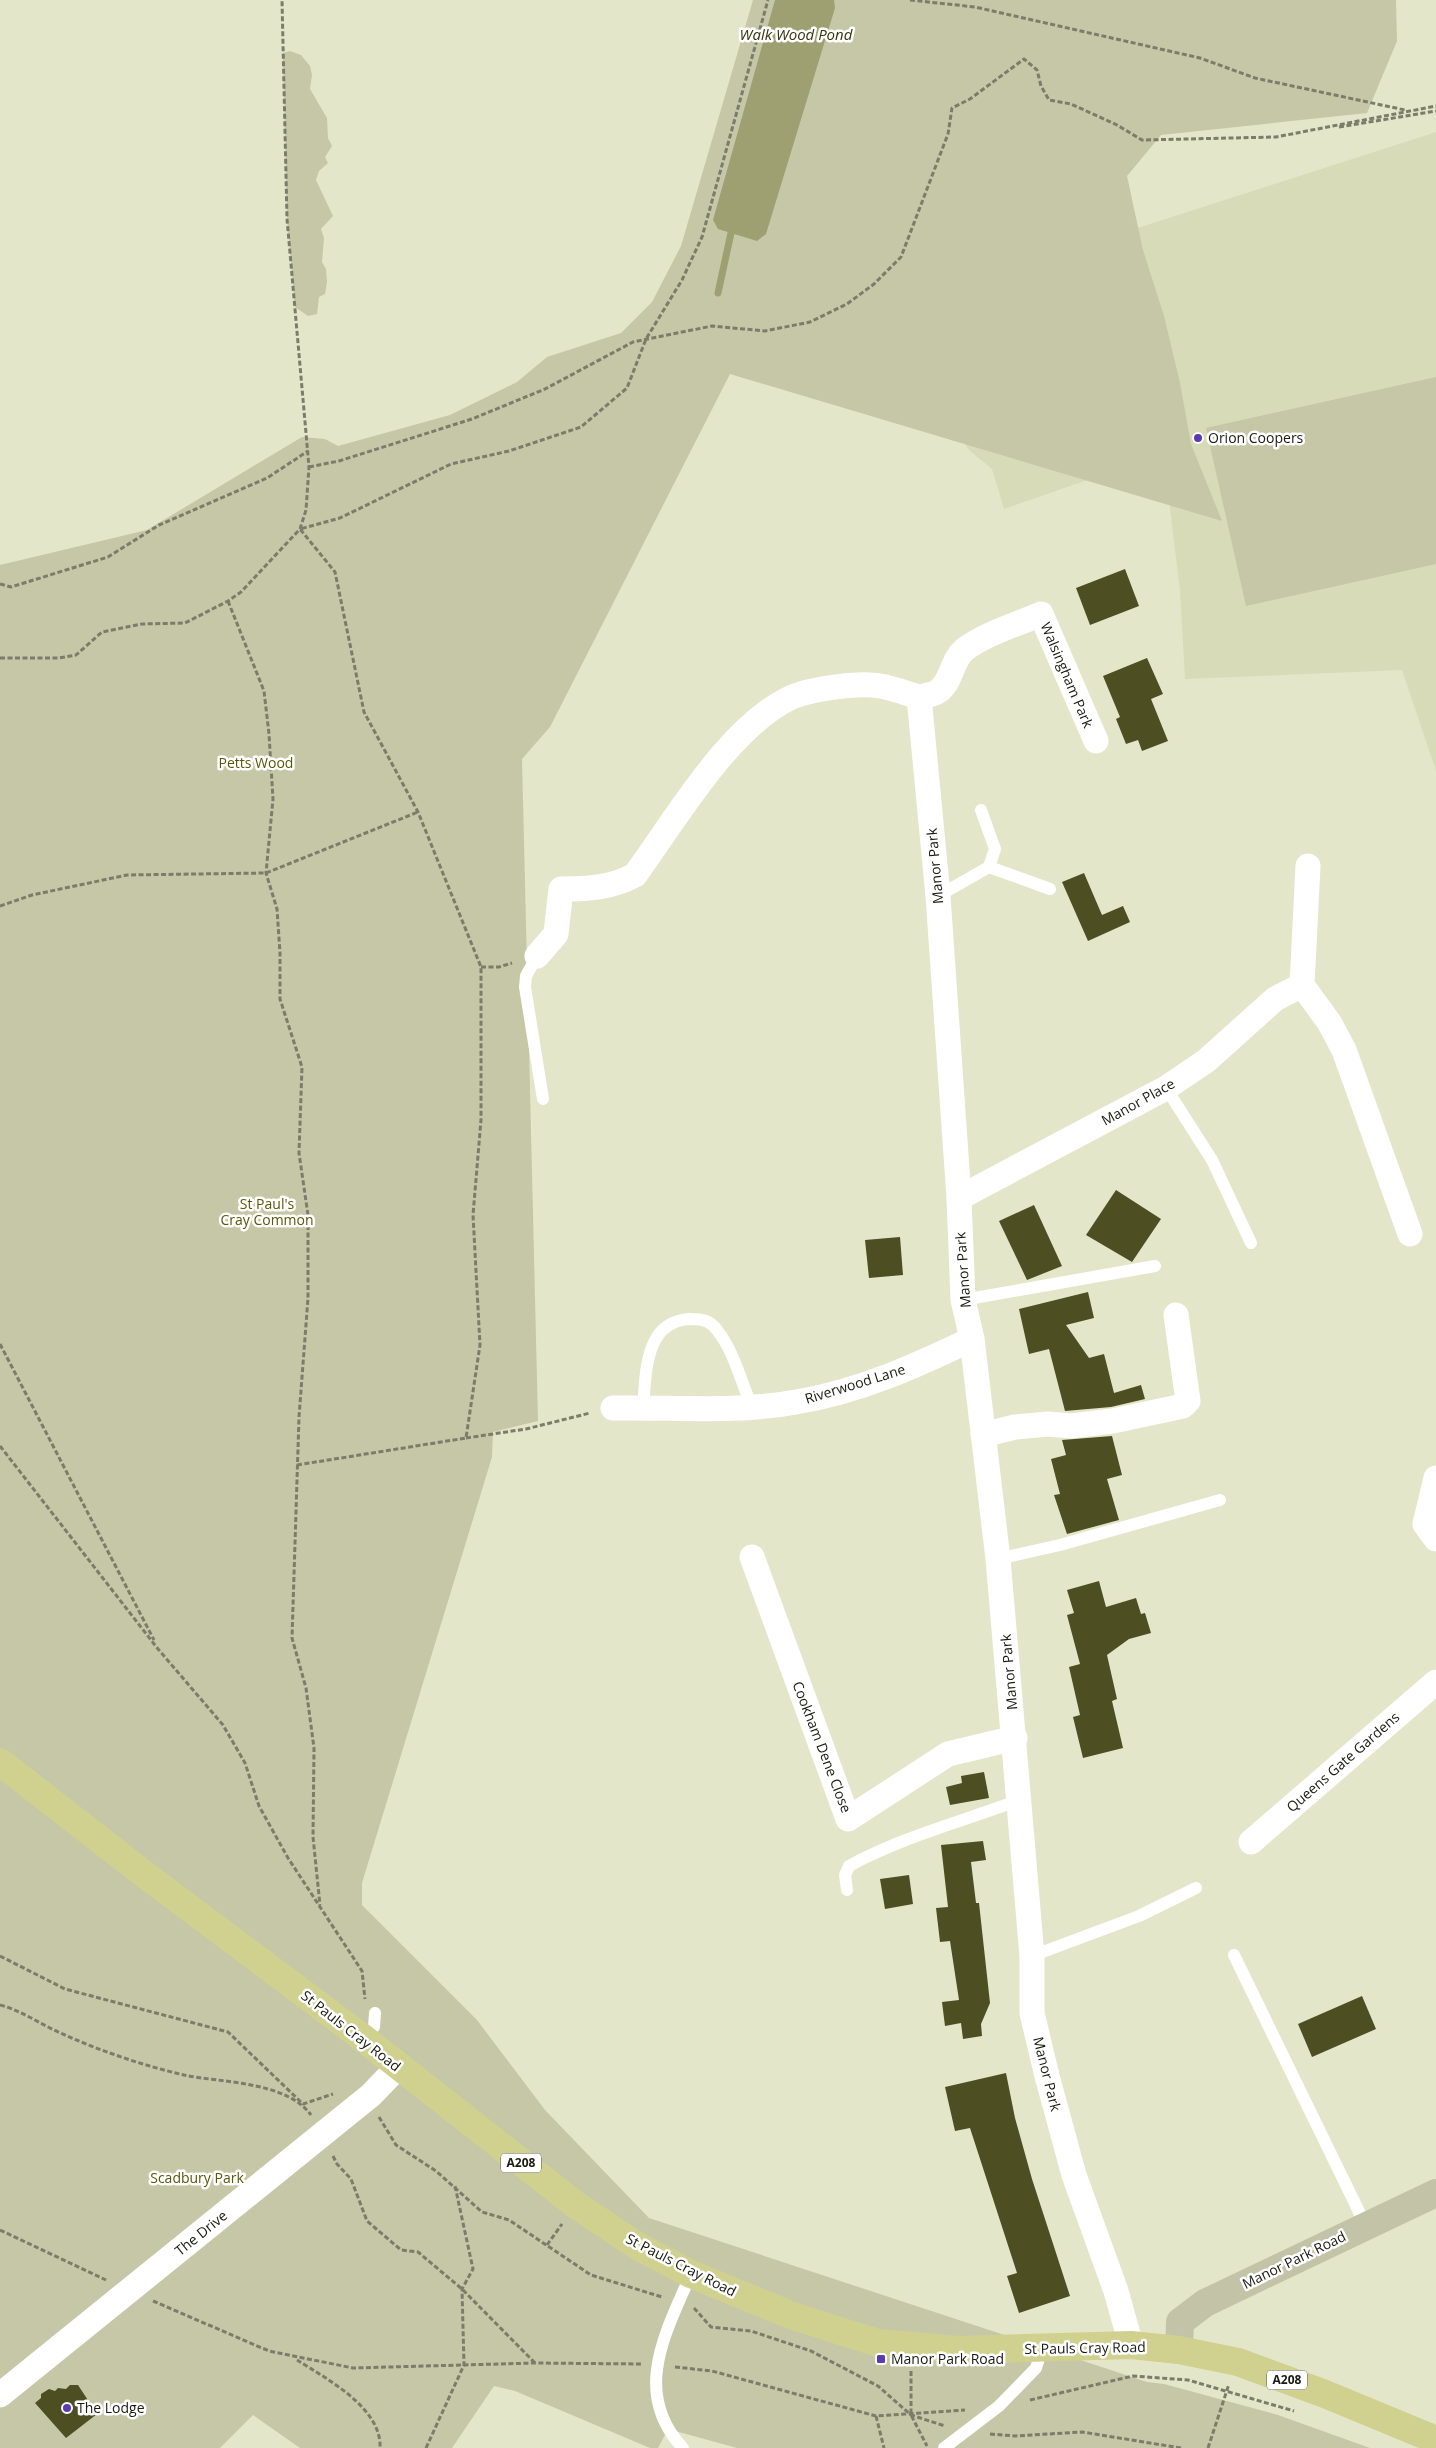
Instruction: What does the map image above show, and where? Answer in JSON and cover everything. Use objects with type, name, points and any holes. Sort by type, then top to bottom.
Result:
[{"type":"main road","name":"St Pauls Cray Road","points":[[0,1762],[144,1874],[367,2034],[398,2067],[576,2205],[639,2247],[692,2274],[793,2316],[878,2343],[959,2350],[1132,2345],[1179,2350],[1238,2362],[1325,2394],[1436,2440]]},
{"type":"main road","name":"Manor Park Road","points":[[1179,2350],[1180,2322],[1206,2303],[1436,2193]]},
{"type":"street","name":"Walsingham Park","points":[[918,697],[937,692],[963,652],[979,640],[1041,614],[1096,741]]},
{"type":"street","points":[[537,956],[556,934],[561,889],[596,889],[621,883],[635,875],[715,764],[748,726],[792,697],[836,687],[872,684],[918,697]]},
{"type":"street","name":"Manor Park","points":[[918,697],[938,896],[959,1198],[963,1300],[972,1339],[998,1559],[1015,1738],[1032,1956],[1032,2013],[1074,2175],[1116,2291],[1132,2345]]},
{"type":"street","points":[[1308,866],[1302,985],[1329,1022],[1344,1050],[1410,1234]]},
{"type":"street","name":"Manor Place","points":[[959,1198],[1166,1088],[1206,1061],[1275,1000],[1302,985]]},
{"type":"street","points":[[983,1435],[1015,1427],[1048,1424],[1071,1426],[1114,1421],[1183,1406],[1188,1401],[1186,1375],[1176,1315]]},
{"type":"street","name":"Riverwood Lane","points":[[613,1408],[752,1407],[796,1402],[844,1391],[922,1363],[972,1339]]},
{"type":"street","points":[[1436,1478],[1425,1524],[1436,1539]]},
{"type":"street","name":"Cookham Dene Close","points":[[752,1557],[848,1819],[948,1754],[1015,1738]]},
{"type":"street","name":"Queens Gate Gardens","points":[[1251,1842],[1436,1682]]},
{"type":"street","name":"The Drive","points":[[0,2395],[379,2087],[398,2067]]},
{"type":"lane","points":[[938,896],[989,867],[995,849],[981,810]]},
{"type":"lane","points":[[989,867],[1050,890]]},
{"type":"lane","points":[[537,956],[526,976],[525,988],[542,1100]]},
{"type":"lane","points":[[1166,1088],[1212,1160],[1250,1243]]},
{"type":"lane","points":[[963,1300],[1155,1266]]},
{"type":"lane","points":[[643,1408],[647,1360],[652,1344],[670,1324],[682,1320],[697,1319],[708,1321],[725,1341],[752,1407]]},
{"type":"lane","points":[[998,1559],[1060,1545],[1220,1500]]},
{"type":"lane","points":[[846,1890],[845,1875],[849,1866],[860,1860],[891,1846],[1020,1800]]},
{"type":"lane","points":[[1032,1956],[1139,1916],[1196,1888]]},
{"type":"lane","points":[[1234,1955],[1366,2226]]},
{"type":"lane","points":[[367,2034],[374,2026],[375,2013]]},
{"type":"lane","points":[[683,2448],[671,2436],[657,2399],[656,2364],[664,2336],[692,2274]]},
{"type":"lane","points":[[944,2448],[999,2406],[1036,2368],[1042,2349]]},
{"type":"path","points":[[0,658],[59,658],[76,655],[102,632],[142,624],[185,623],[228,601],[259,575],[300,529],[306,510],[309,467],[287,219],[282,0]]},
{"type":"path","points":[[300,529],[340,518],[451,464],[509,451],[581,427],[628,388],[646,339],[682,280],[702,237],[768,0]]},
{"type":"path","points":[[910,0],[975,7],[1200,58],[1255,78],[1408,111]]},
{"type":"path","points":[[309,467],[347,458],[472,419],[545,389],[634,342],[712,326],[766,331],[810,322],[847,304],[874,284],[901,257],[948,134],[952,108],[970,99],[1024,59],[1037,70],[1041,86],[1049,100],[1071,104],[1117,124],[1142,140],[1276,138],[1436,111]]},
{"type":"path","points":[[1276,138],[1436,106]]},
{"type":"path","points":[[0,584],[11,587],[108,557],[159,525],[267,478],[308,451]]},
{"type":"path","points":[[300,529],[335,572],[364,712],[418,812],[481,967],[481,1120],[473,1215],[480,1345],[466,1438]]},
{"type":"path","points":[[228,601],[264,691],[273,799],[266,874],[277,909],[280,953],[280,999],[302,1067],[299,1153],[308,1215],[308,1298],[297,1465],[292,1638],[306,1688],[314,1748],[313,1837],[320,1905]]},
{"type":"path","points":[[0,906],[32,896],[127,875],[266,874],[418,812]]},
{"type":"path","points":[[481,967],[499,967],[537,956]]},
{"type":"path","points":[[0,1344],[158,1649]]},
{"type":"path","points":[[297,1465],[526,1429],[613,1408]]},
{"type":"path","points":[[0,1446],[158,1649],[223,1725],[245,1763],[259,1806],[288,1858],[362,1971],[368,2026],[367,2034]]},
{"type":"path","points":[[0,1956],[65,1989],[228,2032],[303,2104],[323,2133],[337,2164],[351,2180],[367,2221],[402,2250],[418,2252],[462,2289],[535,2363]]},
{"type":"path","points":[[0,2005],[11,2008],[66,2036],[120,2056],[185,2075],[241,2082],[303,2104]]},
{"type":"path","points":[[379,2087],[378,2116],[396,2145],[455,2186],[482,2212],[509,2220],[591,2275],[647,2291],[697,2310],[711,2327],[751,2331],[811,2351],[878,2386],[911,2415],[928,2448]]},
{"type":"path","points":[[426,2448],[464,2365],[462,2289],[473,2269],[455,2186]]},
{"type":"path","points":[[456,2197],[462,2193]]},
{"type":"path","points":[[0,2230],[128,2290],[269,2351],[295,2358],[353,2368],[535,2363],[656,2364],[712,2371],[876,2416],[911,2415],[999,2406],[1133,2376],[1188,2380],[1298,2412]]},
{"type":"path","points":[[911,2346],[911,2415]]},
{"type":"path","points":[[295,2358],[354,2396],[381,2435],[380,2448]]},
{"type":"path","points":[[1208,2448],[1226,2391],[1238,2362]]},
{"type":"path","points":[[911,2415],[966,2432],[1015,2436],[1082,2432],[1180,2448]]},
{"type":"path","points":[[876,2416],[884,2448]]},
{"type":"shaded area","name":"Orion Coopers","points":[[1436,132],[1436,771],[1402,670],[1185,679],[1180,591],[1169,500],[1122,468],[1004,509],[992,469],[970,451],[951,426],[1119,234]]},
{"type":"green space","name":"St Paul's Cray Common","points":[[753,0],[1396,0],[1397,41],[1367,113],[1161,135],[1127,176],[1143,250],[1164,316],[1180,383],[1191,444],[1222,521],[730,374],[550,727],[522,759],[538,1421],[493,1432],[492,1457],[362,1883],[362,1905],[477,2020],[545,2110],[649,2218],[1147,2382],[1164,2384],[1278,2415],[1370,2448],[737,2448],[668,2429],[658,2448],[650,2448],[515,2391],[494,2386],[452,2448],[300,2448],[253,2415],[220,2448],[0,2448],[0,565],[147,530],[302,437],[325,439],[338,446],[450,415],[517,382],[547,357],[621,333],[652,302],[681,246]]},
{"type":"green space","points":[[290,51],[301,55],[310,66],[312,75],[310,89],[327,118],[328,138],[332,146],[325,157],[328,163],[319,171],[316,180],[333,216],[321,229],[324,238],[322,262],[326,269],[327,282],[325,294],[319,297],[317,314],[308,316],[295,307],[287,219],[283,53]]},
{"type":"green space","points":[[1436,377],[1436,564],[1246,606],[1206,428]]},
{"type":"water","name":"Walk Wood Pond","points":[[775,0],[834,0],[835,8],[766,234],[757,241],[718,229],[713,220]]},
{"type":"building","points":[[1125,569],[1139,606],[1090,625],[1076,588]]},
{"type":"building","points":[[1147,658],[1163,694],[1151,699],[1168,741],[1142,751],[1138,740],[1126,744],[1116,719],[1120,717],[1103,676]]},
{"type":"building","points":[[1084,873],[1102,915],[1123,906],[1130,922],[1088,941],[1062,882]]},
{"type":"building","points":[[1116,1190],[1161,1219],[1132,1262],[1086,1235]]},
{"type":"building","points":[[1034,1205],[1062,1266],[1027,1280],[999,1221]]},
{"type":"building","points":[[900,1237],[903,1275],[869,1278],[865,1240]]},
{"type":"building","points":[[1088,1292],[1094,1318],[1066,1325],[1089,1358],[1104,1354],[1114,1393],[1141,1385],[1145,1399],[1111,1407],[1065,1411],[1049,1349],[1029,1354],[1019,1309]]},
{"type":"building","points":[[1112,1436],[1122,1475],[1107,1479],[1119,1520],[1067,1534],[1054,1495],[1060,1494],[1051,1459],[1066,1455],[1062,1440]]},
{"type":"building","points":[[1099,1581],[1106,1607],[1136,1598],[1141,1614],[1145,1613],[1151,1633],[1129,1639],[1107,1655],[1117,1699],[1112,1701],[1123,1748],[1083,1758],[1073,1717],[1080,1715],[1069,1667],[1080,1664],[1067,1615],[1074,1613],[1067,1590]]},
{"type":"building","points":[[984,1772],[989,1798],[950,1805],[946,1787],[962,1783],[961,1776]]},
{"type":"building","points":[[983,1841],[986,1860],[971,1862],[976,1903],[979,1903],[990,2003],[981,2024],[982,2036],[963,2039],[961,2023],[945,2026],[942,2002],[959,2000],[950,1941],[940,1942],[936,1908],[948,1907],[941,1845]]},
{"type":"building","points":[[909,1875],[913,1904],[885,1909],[880,1879]]},
{"type":"building","points":[[1362,1996],[1376,2029],[1312,2057],[1298,2024]]},
{"type":"building","points":[[1006,2073],[1015,2118],[1032,2179],[1070,2296],[1019,2313],[1007,2276],[1017,2273],[970,2128],[955,2131],[945,2087]]},
{"type":"building","name":"The Lodge","points":[[70,2385],[78,2385],[97,2414],[66,2438],[35,2403],[41,2398],[41,2394],[49,2389],[55,2391],[58,2388],[66,2389]]},
{"type":"waterway","points":[[718,293],[731,233]]},
{"type":"place","name":"Orion Coopers","points":[[1198,438]]},
{"type":"place","name":"Manor Park Road","points":[[881,2359]]},
{"type":"place","name":"The Lodge","points":[[67,2408]]},
{"type":"park label","name":"Petts Wood","points":[[256,763]]},
{"type":"park label","name":"Scadbury Park","points":[[197,2178]]}]
